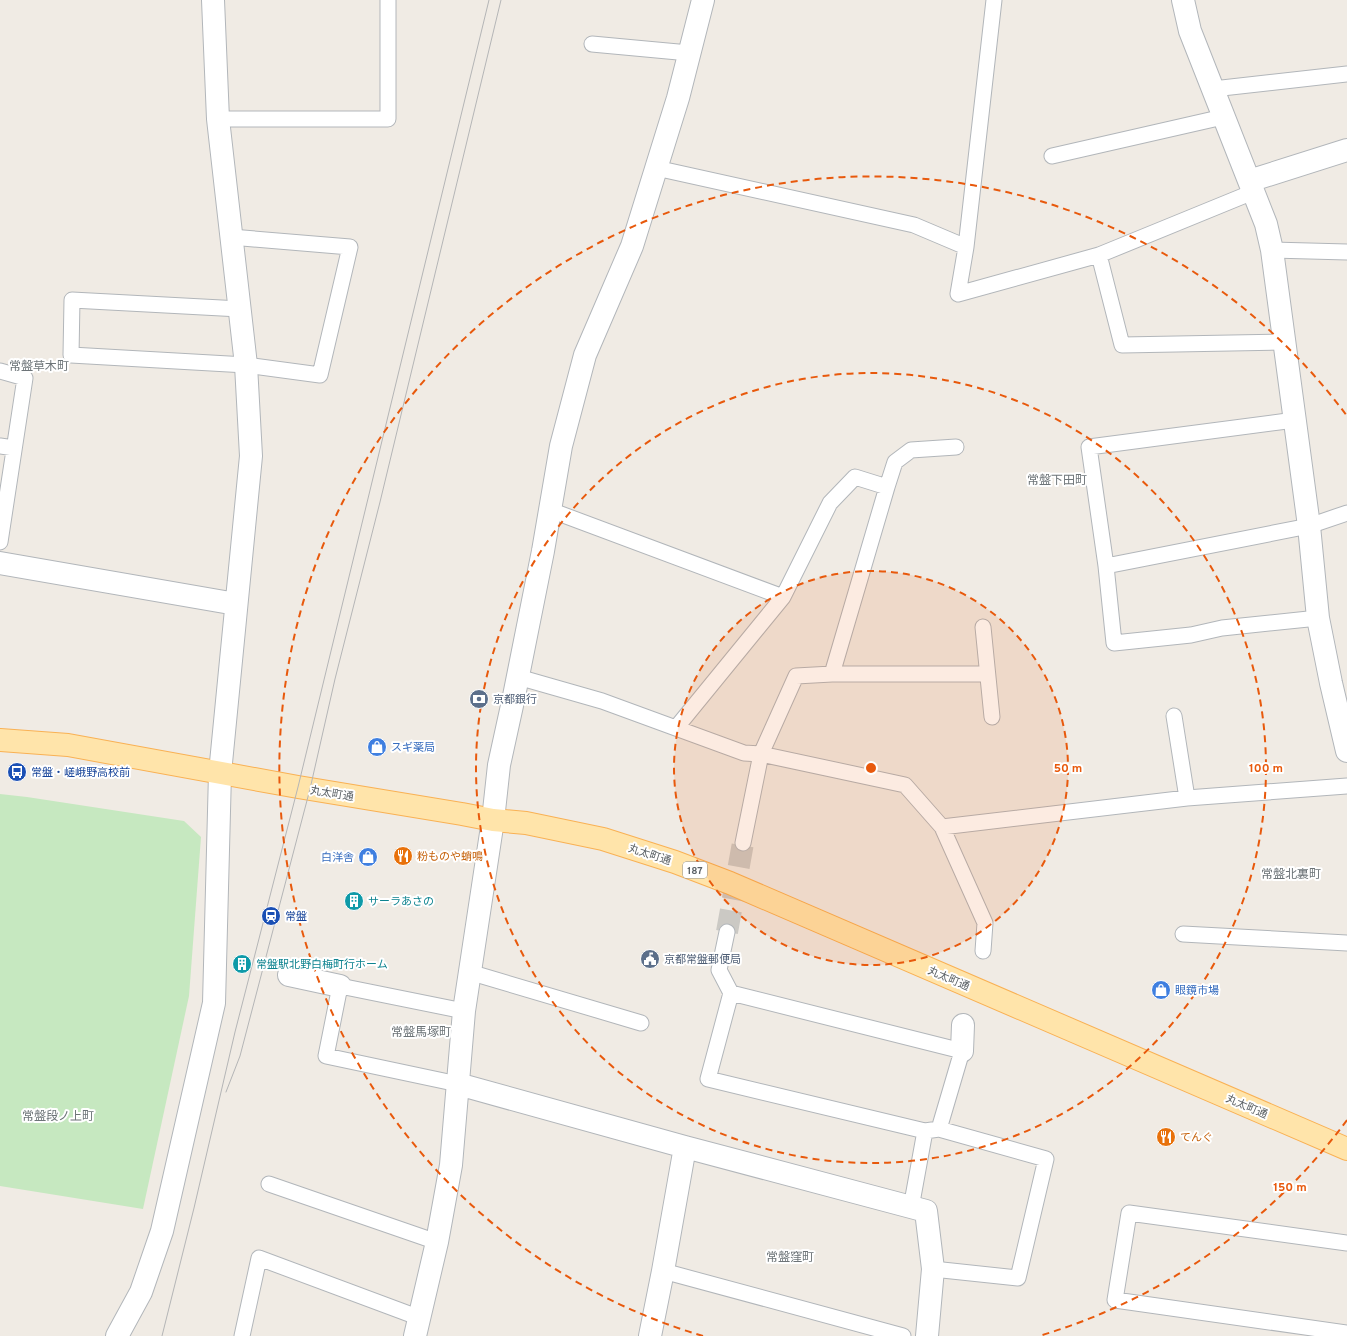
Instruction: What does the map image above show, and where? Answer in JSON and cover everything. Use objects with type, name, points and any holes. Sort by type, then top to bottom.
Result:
[{"type":"main road","name":"丸太町通","points":[[0,740],[68,745],[298,787],[493,820],[526,823],[602,839],[674,862],[730,883],[1347,1149]]},
{"type":"street","points":[[117,1336],[140,1292],[162,1231],[214,1003],[220,773],[251,456],[246,365],[218,119],[213,0]]},
{"type":"street","points":[[417,1327],[437,1242],[451,1165],[464,1011],[493,820],[499,765],[518,677],[562,446],[585,355],[632,246],[678,98],[703,0]]},
{"type":"street","points":[[1183,0],[1190,31],[1266,224],[1272,250],[1309,526],[1318,618],[1347,752]]},
{"type":"street","points":[[1251,186],[1347,150]]},
{"type":"street","points":[[0,563],[236,604]]},
{"type":"street","points":[[289,975],[340,986]]},
{"type":"street","points":[[962,1051],[963,1026]]},
{"type":"street","points":[[458,1084],[926,1212],[933,1269],[927,1336]]},
{"type":"street","points":[[650,1336],[685,1147]]},
{"type":"lane","points":[[218,119],[388,119],[388,0]]},
{"type":"lane","points":[[994,0],[966,247],[958,294],[1099,255],[1251,186]]},
{"type":"lane","points":[[592,44],[689,53]]},
{"type":"lane","points":[[1212,89],[1347,74]]},
{"type":"lane","points":[[1052,156],[1223,117]]},
{"type":"lane","points":[[656,168],[914,225],[966,247]]},
{"type":"lane","points":[[231,237],[350,247],[320,375],[246,365],[71,355],[72,300],[240,309]]},
{"type":"lane","points":[[1272,250],[1347,252]]},
{"type":"lane","points":[[1099,255],[1122,345],[1284,342]]},
{"type":"lane","points":[[0,371],[25,378],[7,447],[0,542]]},
{"type":"lane","points":[[1295,420],[1089,447],[1106,566],[1114,643],[1191,635],[1222,628],[1318,618]]},
{"type":"lane","points":[[832,674],[895,462],[912,450],[956,447]]},
{"type":"lane","points":[[676,728],[783,597],[830,503],[855,476],[887,487]]},
{"type":"lane","points":[[550,510],[783,597]]},
{"type":"lane","points":[[1106,566],[1309,526],[1347,513]]},
{"type":"lane","points":[[983,627],[992,717]]},
{"type":"lane","points":[[743,843],[761,754],[796,676],[832,674],[987,674]]},
{"type":"lane","points":[[518,677],[602,701],[744,753],[761,754],[905,785],[942,827],[985,923],[983,951]]},
{"type":"lane","points":[[1174,716],[1187,798]]},
{"type":"lane","points":[[942,827],[1187,798],[1347,786]]},
{"type":"lane","points":[[727,932],[719,970],[731,993],[708,1079],[932,1130],[1046,1159],[1018,1278],[933,1269]]},
{"type":"lane","points":[[1183,934],[1347,943]]},
{"type":"lane","points":[[469,972],[641,1023]]},
{"type":"lane","points":[[458,1084],[326,1056],[340,986],[464,1011]]},
{"type":"lane","points":[[731,993],[962,1051],[932,1130],[911,1208]]},
{"type":"lane","points":[[269,1184],[437,1242]]},
{"type":"lane","points":[[1347,1243],[1129,1213],[1115,1300],[1347,1333]]},
{"type":"lane","points":[[242,1336],[259,1258],[417,1327]]},
{"type":"lane","points":[[663,1271],[903,1336]]},
{"type":"green space","points":[[0,794],[184,821],[201,837],[189,996],[143,1209],[0,1186]]},
{"type":"tunnel","points":[[727,932],[743,843]]},
{"type":"tram line","points":[[162,1336],[194,1208],[235,1032],[298,787],[489,0]]},
{"type":"tram line","points":[[226,1092],[240,1056],[310,789],[335,679],[380,502],[501,0]]},
{"type":"place","name":"京都銀行","points":[[479,699]]},
{"type":"place","name":"スギ薬局","points":[[377,747]]},
{"type":"place","name":"常盤・嵯峨野高校前","points":[[17,772]]},
{"type":"place","name":"粉ものや蛸鳴","points":[[403,856]]},
{"type":"place","name":"白洋舎","points":[[368,857]]},
{"type":"place","name":"サーラあさの","points":[[354,901]]},
{"type":"place","name":"常盤","points":[[271,916]]},
{"type":"place","name":"京都常盤郵便局","points":[[650,959]]},
{"type":"place","name":"常盤駅北野白梅町行ホーム","points":[[242,964]]},
{"type":"place","name":"眼鏡市場","points":[[1161,990]]},
{"type":"place","name":"てんぐ","points":[[1166,1137]]},
{"type":"district","name":"常盤草木町","points":[[39,366]]},
{"type":"district","name":"常盤下田町","points":[[1057,480]]},
{"type":"district","name":"常盤北裏町","points":[[1291,874]]},
{"type":"district","name":"常盤馬塚町","points":[[421,1032]]},
{"type":"district","name":"常盤段ノ上町","points":[[58,1116]]},
{"type":"district","name":"常盤窪町","points":[[790,1257]]}]
